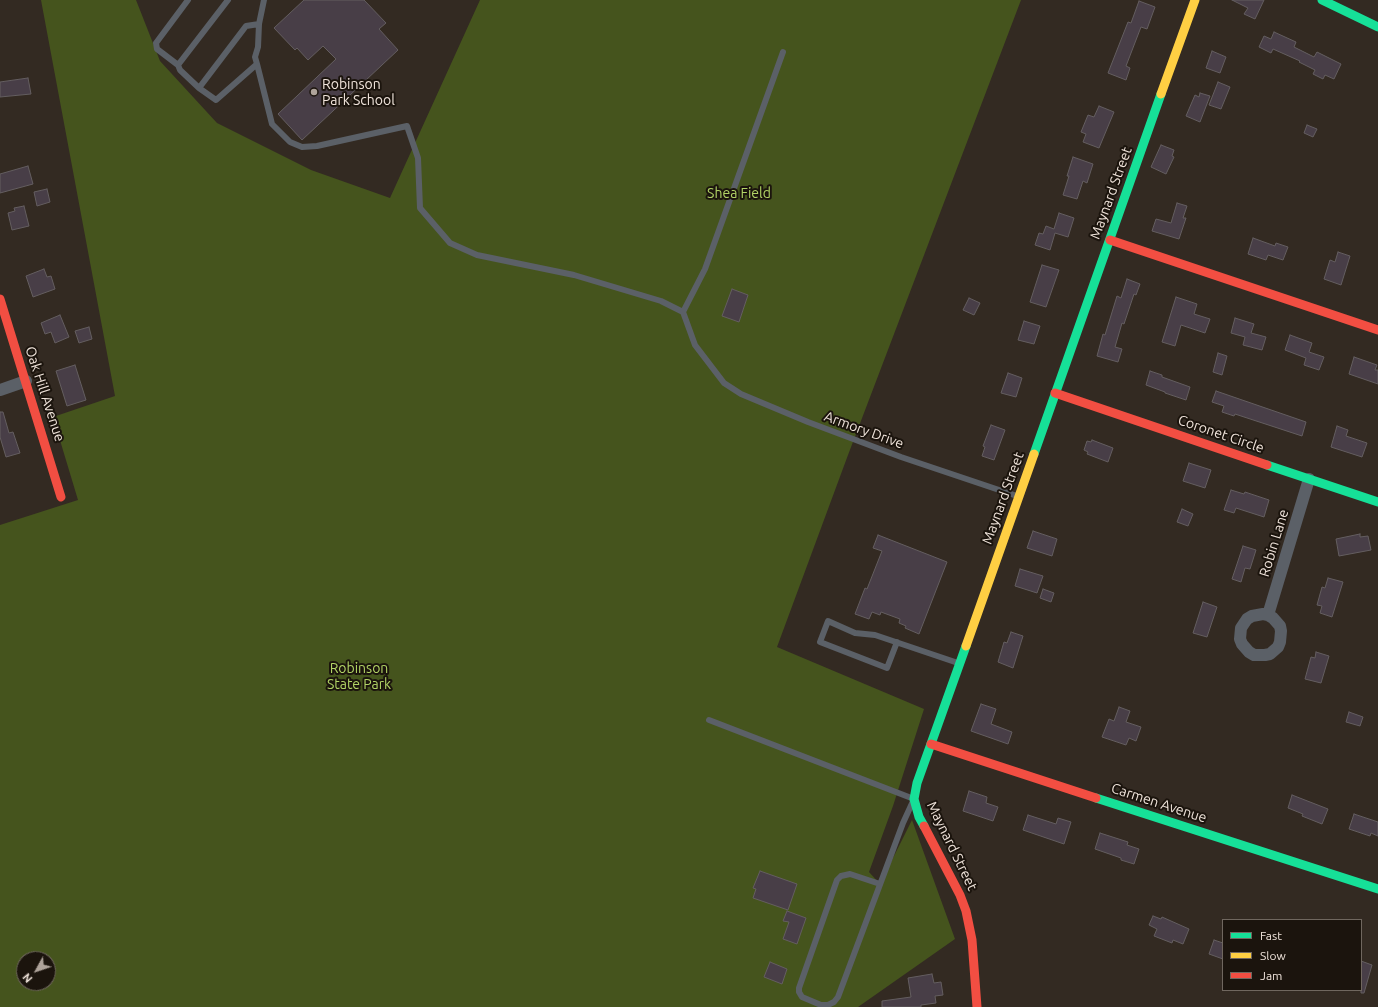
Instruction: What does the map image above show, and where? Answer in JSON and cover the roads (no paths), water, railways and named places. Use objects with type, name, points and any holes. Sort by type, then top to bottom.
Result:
[{"type":"street","name":"Maynard Street","points":[[978,1007],[972,940],[966,912],[960,895],[919,817],[914,799],[917,783],[1195,0]]},
{"type":"street","points":[[1322,0],[1378,27]]},
{"type":"street","points":[[1110,240],[1378,330]]},
{"type":"street","name":"Oak Hill Avenue","points":[[0,299],[62,497]]},
{"type":"street","points":[[0,390],[26,381]]},
{"type":"street","name":"Coronet Circle","points":[[1055,393],[1378,502]]},
{"type":"street","name":"Robin Lane","points":[[1268,615],[1310,479]]},
{"type":"street","name":"Carmen Avenue","points":[[931,744],[1378,889]]},
{"type":"lane","points":[[188,0],[156,43],[157,49],[178,65],[180,70],[198,88],[216,100],[257,64]]},
{"type":"lane","points":[[178,65],[228,0]]},
{"type":"lane","points":[[264,0],[259,24],[258,47],[255,57],[272,124],[290,142],[302,146],[317,146],[407,126],[418,158],[420,208],[450,243],[477,255],[574,275],[660,301],[683,312],[705,269],[783,52]]},
{"type":"lane","points":[[198,88],[246,26],[259,24]]},
{"type":"lane","name":"Armory Drive","points":[[683,312],[695,345],[724,382],[741,394],[808,422],[901,457],[1019,497]]},
{"type":"lane","points":[[897,642],[887,668],[820,642],[828,621],[855,633],[875,635],[897,642],[960,663]]},
{"type":"lane","points":[[709,720],[914,799],[903,823],[838,997],[834,1002],[828,1005],[821,1005],[802,997],[799,992],[799,988],[837,880],[841,876],[850,874],[880,884]]},
{"type":"place","name":"Robinson Park School","points":[[314,92]]},
{"type":"park label","name":"Shea Field","points":[[739,193]]},
{"type":"park label","name":"Robinson State Park","points":[[359,676]]}]
